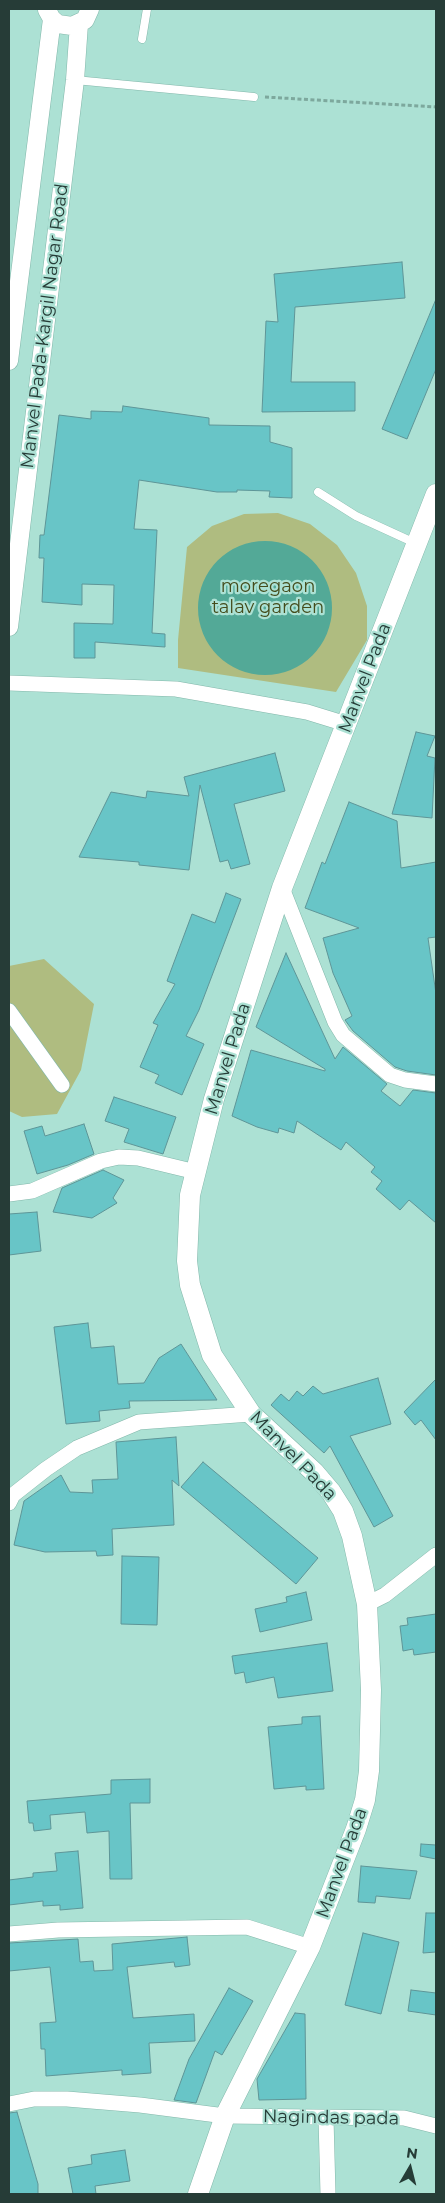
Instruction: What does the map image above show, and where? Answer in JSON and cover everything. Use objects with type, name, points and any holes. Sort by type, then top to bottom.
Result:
[{"type":"main road","name":"Manvel Pada","points":[[198,2194],[225,2116],[310,1948],[365,1800],[369,1771],[371,1690],[367,1604],[352,1536],[343,1511],[331,1492],[314,1472],[251,1414],[212,1355],[190,1285],[187,1261],[190,1195],[214,1099],[282,888],[436,494]]},
{"type":"street","points":[[49,14],[64,26],[79,24],[85,20],[90,9]]},
{"type":"street","name":"Manvel Pada-Kargil Nagar Road","points":[[9,361],[49,14]]},
{"type":"street","name":"Manvel Pada-Kargil Nagar Road","points":[[9,627],[75,80],[79,24]]},
{"type":"street","points":[[9,683],[176,689],[307,712],[346,724]]},
{"type":"street","points":[[282,888],[335,1022],[343,1034],[390,1074],[405,1080],[436,1084]]},
{"type":"street","points":[[9,1011],[62,1085]]},
{"type":"street","points":[[9,1194],[32,1191],[101,1161],[120,1157],[138,1158],[196,1172]]},
{"type":"street","points":[[9,1503],[13,1495],[77,1448],[139,1422],[251,1414]]},
{"type":"street","points":[[367,1604],[385,1595],[436,1555]]},
{"type":"street","points":[[9,1934],[58,1930],[247,1928],[310,1948]]},
{"type":"street","name":"Nagindas pada","points":[[9,2104],[34,2099],[67,2099],[140,2105],[225,2116],[404,2118],[436,2126]]},
{"type":"street","points":[[326,2118],[328,2194]]},
{"type":"lane","points":[[142,39],[147,9]]},
{"type":"lane","points":[[75,80],[254,97]]},
{"type":"lane","points":[[318,492],[356,516],[417,544]]},
{"type":"path","points":[[254,97],[436,107]]},
{"type":"green space","name":"moregaon talav garden","points":[[278,513],[310,524],[337,545],[356,573],[367,606],[367,640],[336,692],[178,668],[178,640],[187,547],[212,526],[244,514]]},
{"type":"green space","points":[[44,959],[94,1004],[81,1070],[57,1114],[22,1117],[9,1111],[9,966]]},
{"type":"shaded area","points":[[265,541],[291,546],[302,552],[312,561],[321,571],[327,582],[332,608],[327,634],[321,645],[312,655],[302,664],[291,670],[265,675],[239,670],[228,664],[218,655],[209,645],[203,634],[198,608],[203,582],[209,571],[218,561],[228,552],[239,546]]},
{"type":"building","points":[[402,262],[405,298],[295,307],[291,382],[355,382],[355,411],[262,412],[266,321],[278,322],[274,274]]},
{"type":"building","points":[[436,299],[436,369],[407,439],[382,429]]},
{"type":"building","points":[[123,406],[209,418],[209,425],[270,426],[270,442],[292,448],[292,498],[269,497],[270,491],[237,490],[237,492],[217,492],[139,480],[134,529],[157,530],[152,633],[165,634],[165,647],[95,642],[95,658],[74,658],[74,623],[113,624],[114,585],[82,584],[82,605],[42,602],[44,558],[39,558],[40,535],[44,535],[59,415],[91,419],[91,411],[122,412]]},
{"type":"building","points":[[416,732],[435,736],[427,756],[435,758],[432,818],[392,814]]},
{"type":"building","points":[[275,753],[285,791],[234,804],[250,864],[231,869],[228,860],[220,862],[200,785],[189,870],[139,865],[139,862],[79,857],[111,792],[146,798],[147,791],[189,796],[184,777]]},
{"type":"building","points":[[349,802],[397,821],[401,868],[436,862],[436,937],[428,938],[436,994],[436,1075],[407,1071],[395,1067],[353,1031],[345,1020],[352,1016],[333,973],[323,938],[359,928],[305,908],[322,862],[325,864]]},
{"type":"building","points":[[226,893],[241,899],[199,1010],[186,1036],[204,1044],[182,1095],[155,1083],[159,1075],[140,1067],[158,1025],[153,1023],[175,984],[167,981],[192,914],[215,923]]},
{"type":"building","points":[[286,953],[335,1059],[343,1047],[387,1084],[381,1091],[400,1106],[413,1090],[436,1093],[436,1223],[409,1200],[400,1210],[376,1189],[382,1181],[371,1172],[375,1167],[346,1142],[341,1150],[297,1121],[294,1133],[279,1128],[278,1133],[257,1127],[232,1116],[251,1050],[325,1071],[325,1069],[256,1027]]},
{"type":"building","points":[[114,1097],[176,1117],[163,1154],[124,1142],[129,1129],[105,1121]]},
{"type":"building","points":[[84,1124],[94,1154],[68,1165],[37,1174],[24,1131],[42,1126],[45,1136]]},
{"type":"building","points":[[103,1170],[124,1180],[113,1198],[117,1203],[92,1218],[53,1212],[62,1188]]},
{"type":"building","points":[[37,1212],[41,1251],[9,1255],[9,1214]]},
{"type":"building","points":[[88,1323],[91,1348],[114,1346],[118,1384],[144,1383],[159,1358],[181,1344],[217,1400],[129,1401],[130,1408],[99,1411],[100,1421],[66,1424],[54,1327]]},
{"type":"building","points":[[378,1378],[391,1424],[350,1436],[393,1516],[374,1527],[330,1446],[324,1453],[271,1405],[281,1394],[289,1401],[297,1391],[303,1396],[313,1386],[323,1394]]},
{"type":"building","points":[[436,1379],[436,1440],[421,1420],[415,1425],[404,1412]]},
{"type":"building","points":[[176,1437],[179,1486],[172,1480],[174,1525],[112,1529],[113,1555],[97,1556],[96,1551],[45,1552],[14,1545],[24,1501],[61,1475],[70,1492],[93,1493],[92,1480],[118,1479],[116,1442]]},
{"type":"building","points":[[203,1462],[318,1558],[296,1584],[181,1487]]},
{"type":"building","points":[[122,1556],[159,1557],[157,1625],[121,1624]]},
{"type":"building","points":[[306,1592],[312,1620],[260,1632],[255,1609],[287,1602],[286,1597]]},
{"type":"building","points":[[436,1614],[436,1652],[414,1655],[413,1649],[403,1651],[400,1626],[408,1625],[407,1618]]},
{"type":"building","points":[[327,1643],[333,1691],[278,1698],[274,1677],[246,1683],[244,1672],[235,1674],[232,1656]]},
{"type":"building","points":[[320,1716],[324,1789],[306,1790],[306,1786],[274,1789],[268,1727],[302,1724],[302,1717]]},
{"type":"building","points":[[150,1779],[150,1803],[130,1803],[132,1879],[110,1879],[109,1831],[87,1833],[85,1812],[50,1815],[51,1829],[34,1831],[33,1823],[29,1823],[27,1801],[111,1794],[111,1780]]},
{"type":"building","points":[[421,1844],[436,1845],[436,1859],[420,1856]]},
{"type":"building","points":[[78,1851],[83,1908],[60,1910],[60,1905],[43,1906],[43,1901],[9,1905],[9,1880],[33,1877],[33,1873],[57,1871],[55,1853]]},
{"type":"building","points":[[361,1866],[417,1871],[410,1899],[376,1896],[375,1903],[358,1902]]},
{"type":"building","points":[[426,1913],[436,1913],[436,1952],[423,1953]]},
{"type":"building","points":[[363,1933],[399,1942],[381,2014],[345,2005]]},
{"type":"building","points":[[187,1937],[190,1965],[175,1967],[174,1962],[127,1967],[133,2018],[194,2014],[195,2041],[149,2043],[151,2073],[122,2075],[122,2070],[46,2076],[45,2049],[41,2049],[40,2023],[56,2022],[50,1967],[9,1971],[9,1943],[78,1939],[80,1962],[93,1961],[94,1971],[113,1970],[112,1944]]},
{"type":"building","points":[[229,1988],[253,2001],[222,2055],[215,2051],[196,2103],[174,2100],[189,2059]]},
{"type":"building","points":[[411,1990],[436,1993],[436,2015],[408,2011]]},
{"type":"building","points":[[295,2013],[305,2014],[306,2099],[259,2100],[257,2079]]},
{"type":"building","points":[[17,2112],[38,2184],[38,2194],[9,2194],[9,2113]]},
{"type":"building","points":[[125,2150],[130,2181],[95,2186],[96,2194],[73,2194],[68,2168],[92,2164],[91,2155]]}]
